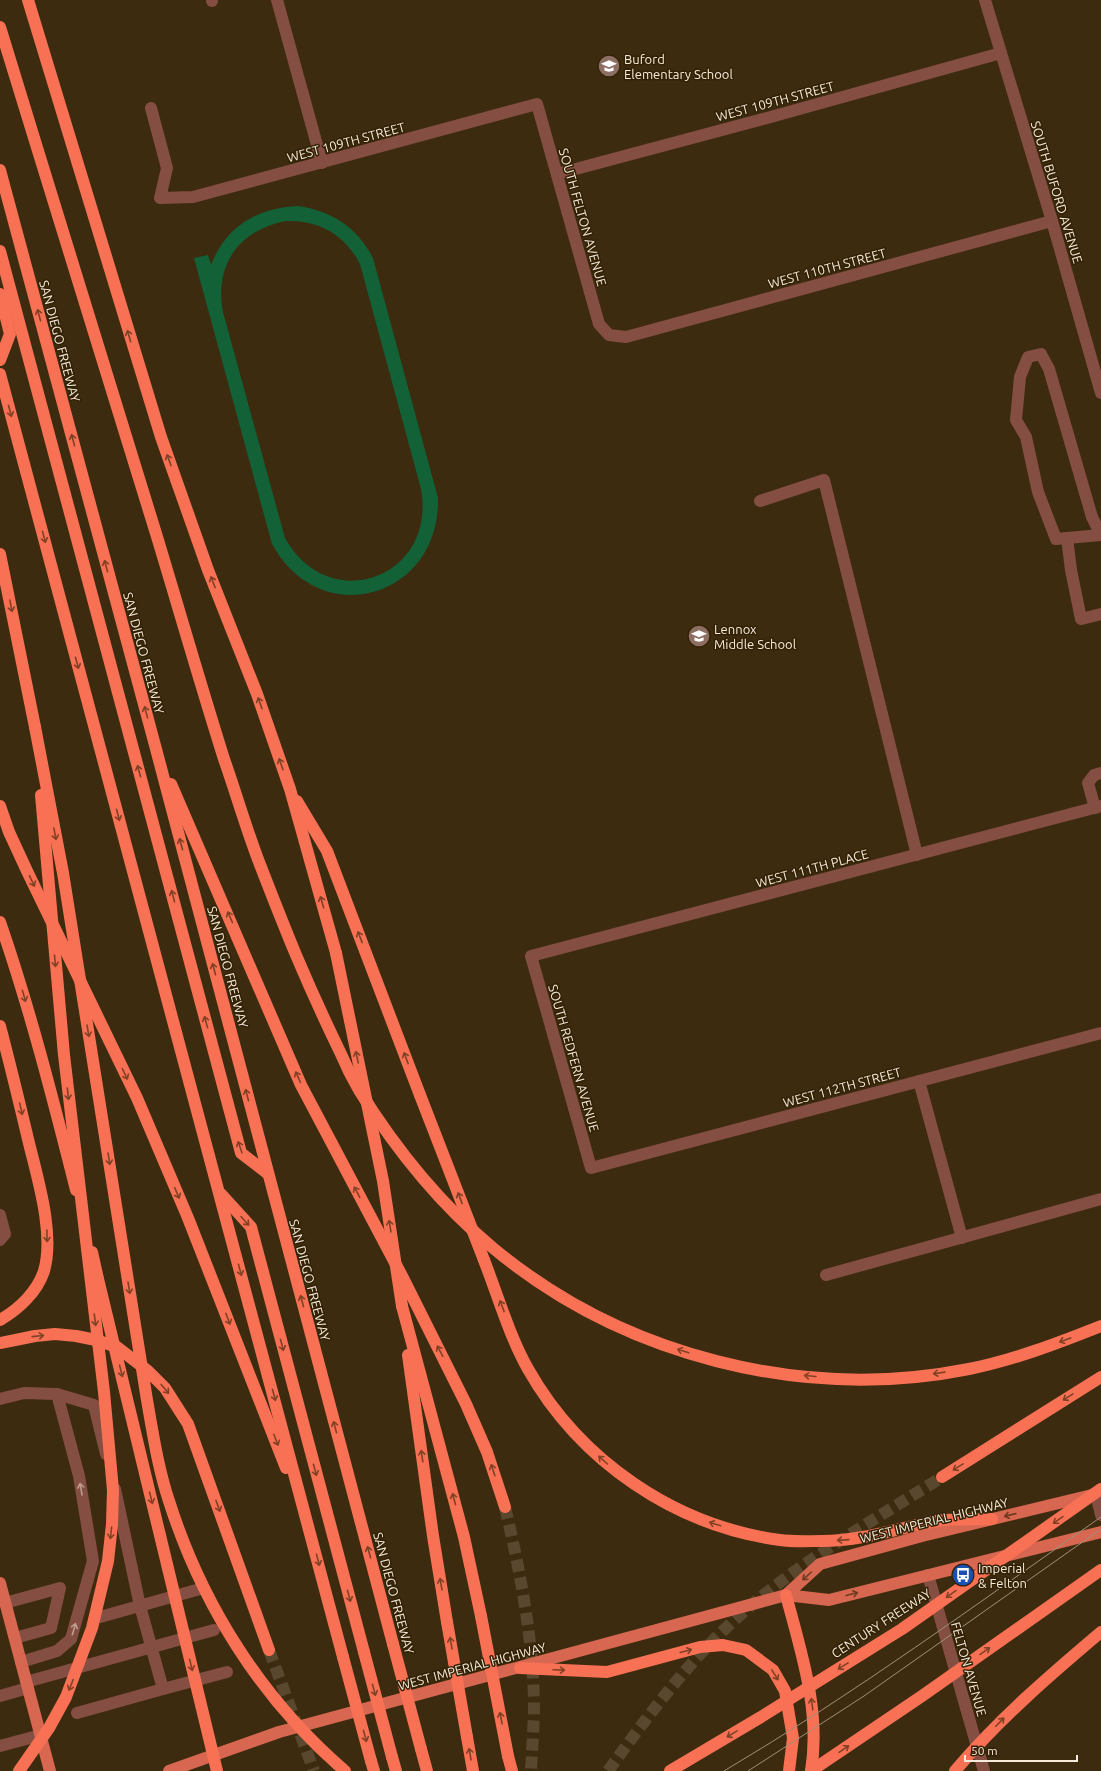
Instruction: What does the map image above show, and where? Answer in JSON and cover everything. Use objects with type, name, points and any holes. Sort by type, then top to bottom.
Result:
[{"type":"highway","points":[[28,0],[160,438],[208,570],[257,694],[290,789],[336,952],[382,1181],[402,1306],[433,1536],[473,1771]]},
{"type":"highway","points":[[0,27],[215,730],[258,859],[312,994],[356,1085],[405,1157],[433,1190],[476,1233],[495,1250],[532,1278],[568,1301],[645,1338],[719,1362],[757,1370],[837,1379],[884,1379],[923,1376],[965,1370],[1002,1361],[1074,1337],[1101,1326]]},
{"type":"highway","name":"SAN DIEGO FREEWAY","points":[[0,170],[156,749],[267,1174],[427,1771]]},
{"type":"highway","points":[[0,251],[241,1153],[267,1174]]},
{"type":"highway","points":[[0,294],[10,334],[0,360]]},
{"type":"highway","points":[[0,374],[373,1766]]},
{"type":"highway","points":[[0,554],[63,873],[147,1400],[154,1441],[168,1499],[198,1577],[225,1629],[242,1656],[278,1703],[306,1734],[345,1771]]},
{"type":"highway","points":[[19,1771],[49,1728],[66,1697],[92,1628],[108,1561],[112,1524],[113,1490],[106,1407],[64,1055],[35,727]]},
{"type":"highway","points":[[156,749],[301,1085],[402,1276],[466,1404],[487,1452],[505,1507]]},
{"type":"highway","points":[[290,789],[327,851],[516,1342],[528,1368],[542,1391],[586,1445],[624,1478],[658,1499],[690,1515],[761,1537],[781,1540],[824,1541],[856,1539],[938,1520],[992,1519]]},
{"type":"highway","points":[[0,806],[27,871],[137,1098],[188,1218],[308,1523]]},
{"type":"highway","points":[[0,922],[13,959],[49,1082],[217,1771]]},
{"type":"highway","points":[[0,1026],[39,1184],[47,1238],[46,1258],[40,1281],[29,1296],[18,1307],[0,1320]]},
{"type":"highway","points":[[219,1192],[251,1227],[396,1771]]},
{"type":"highway","points":[[402,1306],[464,1537],[512,1771]]},
{"type":"highway","points":[[0,1343],[35,1336],[55,1334],[96,1340],[117,1347],[148,1371],[165,1388],[188,1424],[269,1650]]},
{"type":"highway","points":[[942,1477],[1101,1377]]},
{"type":"highway","name":"CENTURY FREEWAY","points":[[670,1771],[761,1717],[902,1628],[1099,1492]]},
{"type":"highway","points":[[811,1771],[1101,1570]]},
{"type":"highway","points":[[786,1595],[802,1656],[812,1706],[814,1755],[811,1771]]},
{"type":"highway","points":[[955,1771],[1007,1714],[1039,1684],[1101,1632]]},
{"type":"highway","points":[[520,1668],[607,1672],[700,1647],[723,1645],[746,1650],[772,1670],[785,1691],[793,1738],[789,1771]]},
{"type":"main road","name":"WEST IMPERIAL HIGHWAY","points":[[786,1595],[820,1564],[922,1536],[1099,1492]]},
{"type":"main road","name":"WEST IMPERIAL HIGHWAY","points":[[169,1771],[279,1732],[786,1595],[829,1600],[1101,1532]]},
{"type":"main road","points":[[0,1583],[5,1603],[5,1620],[15,1638],[50,1771]]},
{"type":"street","points":[[277,0],[322,164]]},
{"type":"street","name":"SOUTH BUFORD AVENUE","points":[[985,0],[1052,221],[1101,393]]},
{"type":"street","name":"WEST 109TH STREET","points":[[557,174],[760,120],[1001,53]]},
{"type":"street","name":"WEST 109TH STREET","points":[[152,108],[167,168],[160,198],[193,197],[322,164],[537,104]]},
{"type":"street","name":"SOUTH FELTON AVENUE","points":[[537,104],[599,324],[609,335]]},
{"type":"street","name":"WEST 110TH STREET","points":[[609,335],[626,337],[1052,221]]},
{"type":"street","points":[[1042,354],[1049,368],[1092,517],[1101,535],[1067,538],[1056,539],[1038,492],[1026,437],[1016,420],[1020,377],[1028,356],[1042,354]]},
{"type":"street","points":[[760,501],[824,480],[917,855]]},
{"type":"street","points":[[1067,538],[1070,570],[1082,619],[1101,614]]},
{"type":"street","points":[[1098,807],[1088,783],[1094,775],[1101,772]]},
{"type":"street","name":"WEST 111TH PLACE","points":[[531,956],[1098,807]]},
{"type":"street","name":"SOUTH REDFERN AVENUE","points":[[531,956],[591,1168]]},
{"type":"street","name":"WEST 112TH STREET","points":[[591,1168],[1101,1033]]},
{"type":"street","points":[[920,1081],[962,1238]]},
{"type":"street","points":[[826,1275],[1101,1199]]},
{"type":"street","points":[[0,1215],[5,1234],[0,1240]]},
{"type":"street","points":[[0,1399],[24,1393],[57,1394],[94,1405],[122,1519],[140,1606],[163,1689]]},
{"type":"street","points":[[21,1662],[57,1651],[72,1639],[94,1562],[79,1476],[57,1394]]},
{"type":"street","points":[[1099,1492],[1101,1515]]},
{"type":"street","name":"FELTON AVENUE","points":[[928,1575],[984,1771]]},
{"type":"street","points":[[5,1603],[60,1588],[51,1628],[15,1638]]},
{"type":"street","points":[[100,1618],[200,1589]]},
{"type":"street","points":[[0,1696],[27,1685],[151,1646],[214,1630]]},
{"type":"street","points":[[76,1713],[227,1672]]},
{"type":"street","points":[[0,1746],[41,1735]]},
{"type":"green space","points":[[298,206],[310,208],[332,216],[351,229],[367,247],[373,258],[438,498],[433,533],[420,560],[399,580],[374,592],[346,595],[318,588],[293,571],[272,544],[194,258],[208,255],[211,265],[217,251],[234,230],[256,215]],"holes":[[[286,221],[298,221],[320,226],[338,237],[354,253],[360,264],[421,489],[422,520],[413,545],[397,564],[376,576],[352,581],[327,576],[304,562],[285,538],[223,312],[221,295],[222,279],[234,252],[243,241],[255,232],[269,226]]]},
{"type":"tunnel","points":[[608,1771],[669,1690],[703,1651],[739,1616],[762,1596],[812,1559],[942,1477]]},
{"type":"tunnel","points":[[505,1507],[521,1580],[531,1654],[534,1704],[531,1771]]},
{"type":"tunnel","points":[[269,1650],[314,1771]]},
{"type":"tram line","points":[[724,1771],[868,1680],[1101,1517]]},
{"type":"tram line","points":[[748,1771],[864,1696],[1101,1529]]},
{"type":"place","name":"Buford Elementary School","points":[[609,66]]},
{"type":"place","name":"Lennox Middle School","points":[[699,636]]},
{"type":"place","name":"Imperial & Felton","points":[[963,1575]]}]
